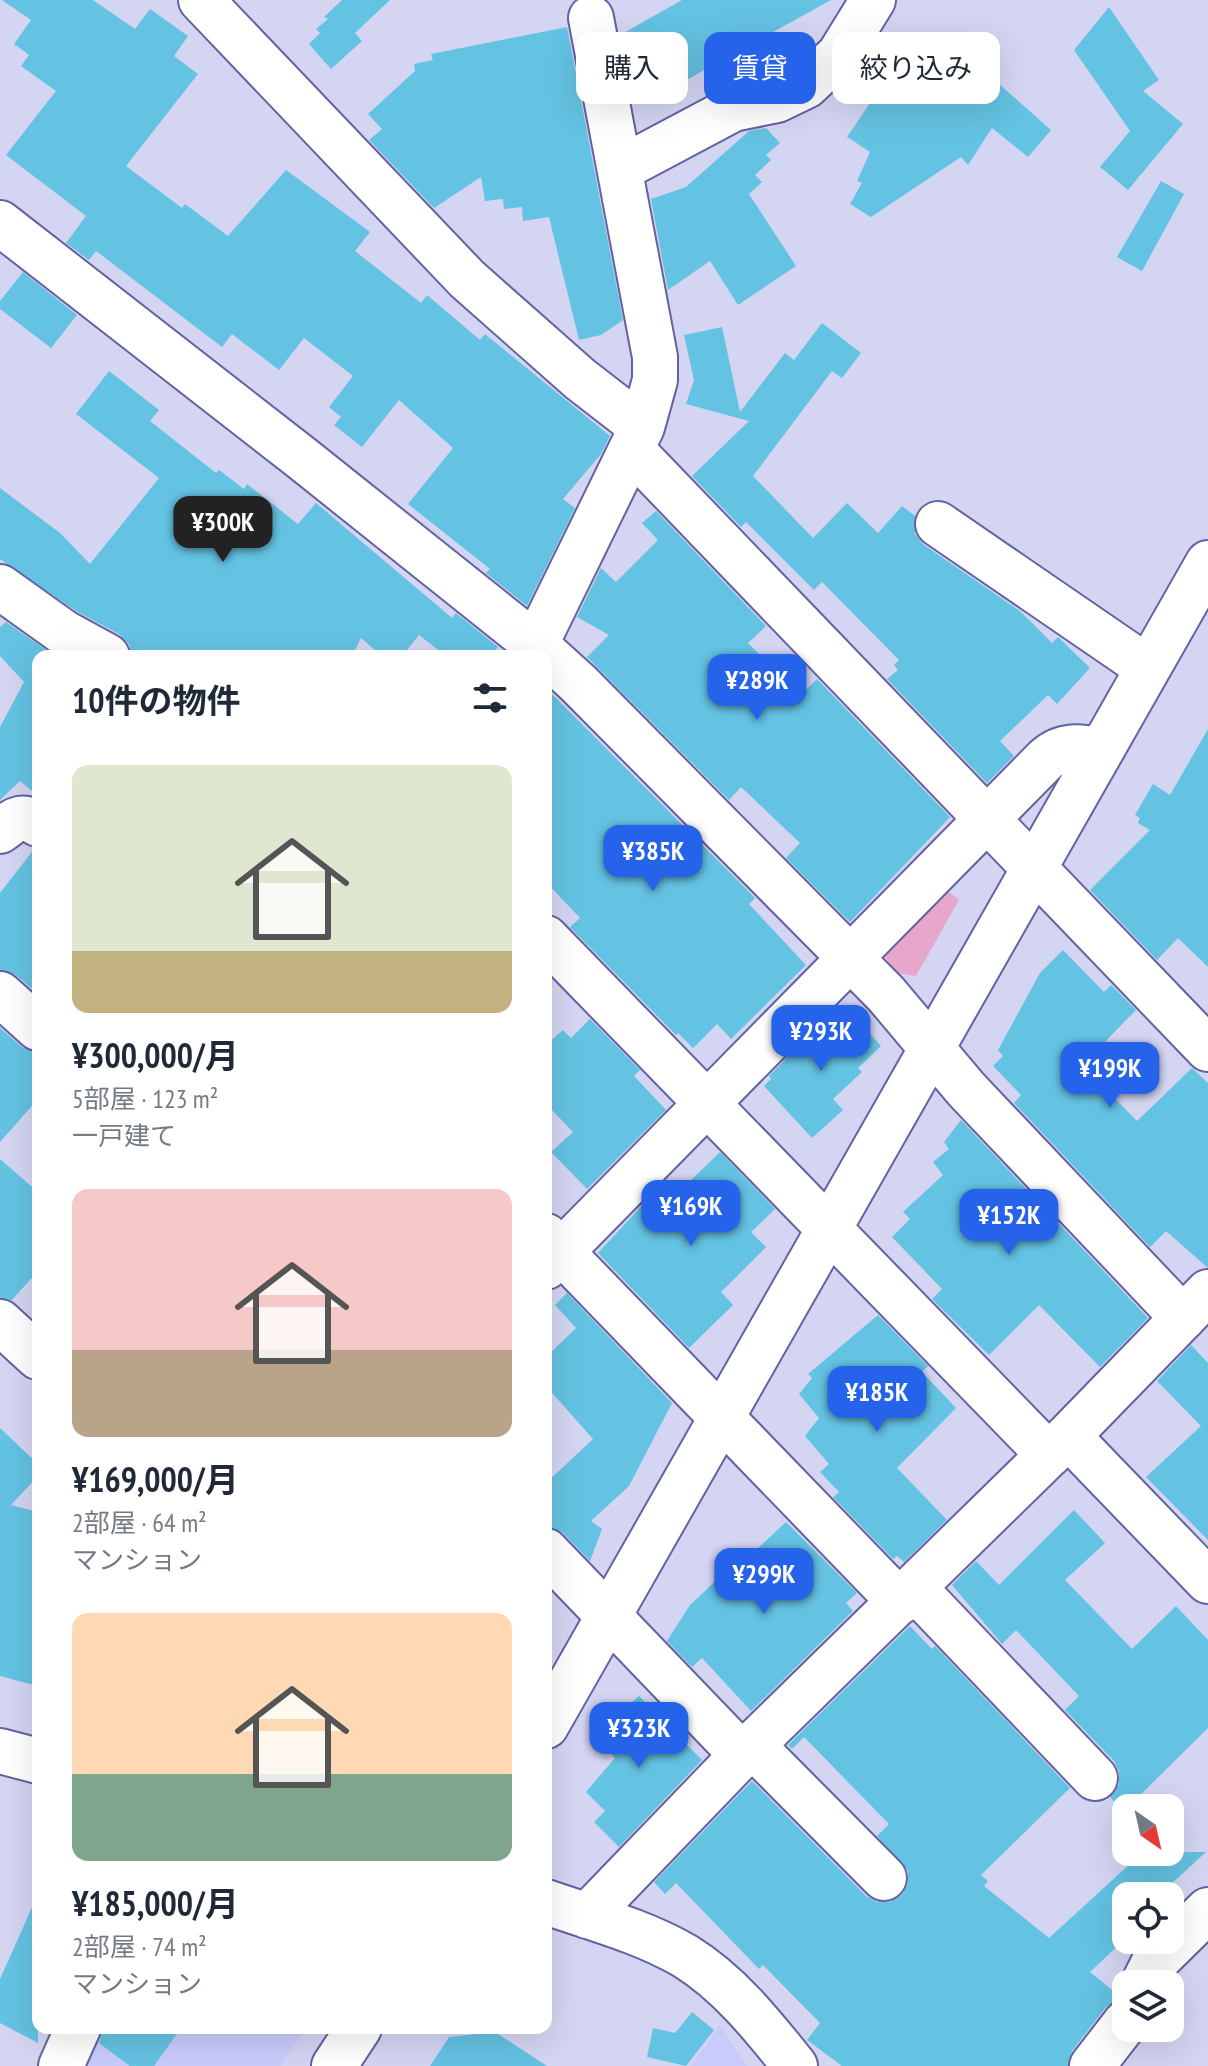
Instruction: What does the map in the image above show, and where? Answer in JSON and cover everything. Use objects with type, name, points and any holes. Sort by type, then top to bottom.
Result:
[{"type":"street","points":[[201,0],[467,279],[580,379],[637,438],[772,600],[1035,866],[1208,1049]]},
{"type":"street","points":[[622,168],[733,109],[777,100],[806,86],[839,55],[873,0]]},
{"type":"street","points":[[0,223],[533,650],[637,438],[655,380],[655,357],[622,168],[591,18]]},
{"type":"street","points":[[938,524],[1148,668]]},
{"type":"street","points":[[552,1716],[1208,563]]},
{"type":"street","points":[[0,587],[63,632],[96,650]]},
{"type":"street","points":[[552,669],[849,958],[932,1047],[966,1089],[1200,1303],[1059,1446],[747,1750],[587,1916]]},
{"type":"street","points":[[552,1250],[709,1104],[1056,750],[1083,747],[1101,751]]},
{"type":"street","points":[[0,831],[18,817],[26,816],[32,820]]},
{"type":"street","points":[[552,944],[829,1229],[1059,1446],[1208,1581]]},
{"type":"street","points":[[0,994],[32,1023]]},
{"type":"street","points":[[552,1252],[1095,1778]]},
{"type":"street","points":[[0,1322],[32,1351]]},
{"type":"street","points":[[552,1557],[608,1618],[884,1878]]},
{"type":"street","points":[[0,1751],[32,1759]]},
{"type":"street","points":[[552,1904],[688,1958],[735,1997],[795,2066]]},
{"type":"street","points":[[1150,1970],[1208,1910]]},
{"type":"street","points":[[61,2066],[75,2034]]},
{"type":"street","points":[[334,2066],[355,2034]]},
{"type":"street","points":[[1092,2066],[1112,2040]]},
{"type":"shaded area","points":[[945,889],[959,900],[916,976],[896,973],[883,954]]},
{"type":"shaded area","points":[[720,2025],[747,2066],[691,2066]]},
{"type":"shaded area","points":[[87,2034],[302,2034],[281,2066],[84,2066]]},
{"type":"building","points":[[2,0],[93,0],[135,29],[150,9],[188,36],[174,56],[198,74],[126,166],[182,208],[185,204],[228,236],[286,170],[370,232],[355,251],[421,303],[427,295],[480,340],[485,334],[610,436],[601,454],[563,499],[575,508],[527,606],[486,573],[490,569],[408,504],[453,448],[399,400],[362,447],[334,425],[341,417],[329,407],[353,376],[304,338],[279,370],[232,334],[222,347],[96,251],[89,260],[66,243],[86,216],[6,155],[56,91],[21,66],[29,55],[14,44],[31,20]]},
{"type":"building","points":[[342,0],[390,0],[355,33],[362,41],[331,69],[309,44],[320,33],[316,29],[328,19],[324,17]]},
{"type":"building","points":[[682,0],[831,0],[773,32],[704,32],[704,70],[688,79],[688,32],[625,32]]},
{"type":"building","points":[[1109,7],[1159,80],[1143,91],[1183,124],[1128,190],[1100,167],[1130,131],[1074,50]]},
{"type":"building","points":[[567,27],[576,74],[576,104],[582,104],[623,320],[601,335],[579,340],[549,217],[523,221],[522,207],[504,209],[503,199],[485,201],[481,177],[434,208],[369,140],[382,129],[368,114],[415,71],[414,64],[433,60],[431,54]]},
{"type":"building","points":[[1000,85],[1051,130],[1028,157],[992,128],[968,165],[961,157],[871,217],[850,204],[862,183],[857,181],[870,152],[847,137],[869,104],[1000,104]]},
{"type":"building","points":[[766,128],[780,143],[766,155],[771,160],[755,175],[762,182],[749,194],[796,266],[738,305],[710,261],[668,290],[651,199],[686,187],[749,131]]},
{"type":"building","points":[[1161,181],[1184,194],[1142,271],[1117,257]]},
{"type":"building","points":[[23,272],[77,315],[51,348],[0,309],[0,301]]},
{"type":"building","points":[[822,323],[861,353],[842,378],[832,371],[753,476],[813,538],[847,503],[878,533],[902,506],[915,516],[915,534],[924,545],[1020,611],[1052,643],[1058,637],[1090,668],[1057,704],[1048,695],[1000,741],[1014,756],[987,783],[887,679],[898,670],[894,665],[899,660],[822,582],[814,590],[746,522],[741,527],[692,476],[749,421],[686,404],[694,380],[684,335],[722,327],[740,412],[785,353],[794,360]]},
{"type":"building","points":[[109,371],[159,410],[150,421],[216,473],[219,470],[244,489],[247,484],[298,524],[316,503],[452,618],[456,613],[498,647],[495,650],[438,650],[419,635],[407,650],[375,650],[361,638],[355,650],[130,650],[119,634],[76,611],[0,559],[0,488],[60,533],[90,564],[159,478],[76,414]]},
{"type":"building","points":[[656,511],[766,626],[748,643],[800,696],[817,679],[950,817],[850,922],[786,858],[800,843],[741,787],[729,800],[587,657],[609,635],[577,617],[601,568],[616,582],[658,540],[642,523]]},
{"type":"building","points":[[6,622],[46,650],[32,650],[32,791],[20,781],[0,800],[0,727],[24,682],[0,656],[0,627]]},
{"type":"building","points":[[552,694],[755,898],[749,904],[806,965],[731,1039],[717,1024],[693,1048],[678,1033],[676,1035],[570,927],[580,918],[552,888]]},
{"type":"building","points":[[1208,729],[1208,967],[1178,938],[1157,960],[1090,890],[1150,830],[1138,823],[1140,818],[1135,815],[1153,784],[1170,795]]},
{"type":"building","points":[[32,852],[32,989],[16,975],[0,970],[0,893]]},
{"type":"building","points":[[1063,950],[1104,992],[1111,985],[1136,1010],[1082,1065],[1137,1121],[1192,1068],[1208,1083],[1208,1268],[1166,1231],[1150,1247],[1014,1103],[1021,1095],[993,1066],[1003,1056],[998,1050],[1040,973]]},
{"type":"building","points":[[852,1014],[881,1046],[858,1068],[862,1072],[833,1099],[843,1110],[812,1138],[764,1086],[771,1079],[769,1076],[806,1038],[810,1043],[832,1022],[838,1028]]},
{"type":"building","points":[[590,1019],[640,1070],[634,1076],[666,1110],[587,1189],[552,1153],[573,1132],[552,1110],[552,1040],[563,1030],[571,1038]]},
{"type":"building","points":[[0,1028],[22,1047],[32,1050],[32,1106],[0,1142]]},
{"type":"building","points":[[961,1120],[1148,1318],[1100,1367],[1039,1305],[989,1355],[932,1299],[942,1289],[892,1237],[910,1219],[903,1212],[943,1175],[933,1162],[949,1149],[944,1142]]},
{"type":"building","points":[[720,1152],[775,1209],[751,1232],[766,1247],[721,1292],[733,1305],[689,1348],[598,1253],[649,1198],[660,1210]]},
{"type":"building","points":[[0,1159],[32,1187],[32,1278],[11,1301],[0,1298]]},
{"type":"building","points":[[567,1293],[672,1403],[629,1486],[591,1521],[602,1529],[590,1561],[563,1533],[552,1529],[552,1477],[593,1439],[552,1393],[552,1351],[576,1328],[555,1305]]},
{"type":"building","points":[[878,1315],[928,1366],[922,1372],[956,1408],[897,1468],[947,1520],[904,1562],[897,1556],[893,1559],[833,1497],[839,1492],[820,1472],[829,1464],[805,1436],[819,1418],[799,1394],[812,1378],[808,1374]]},
{"type":"building","points":[[1191,1345],[1208,1363],[1208,1540],[1146,1477],[1201,1426],[1157,1381]]},
{"type":"building","points":[[0,1428],[32,1458],[32,1482],[11,1505],[32,1510],[32,1684],[0,1676]]},
{"type":"building","points":[[1074,1510],[1105,1543],[1065,1580],[1132,1649],[1176,1606],[1208,1640],[1208,1728],[1141,1794],[1112,1794],[1119,1784],[1119,1771],[1114,1761],[1065,1710],[1079,1696],[1016,1630],[1002,1644],[952,1585],[976,1561],[999,1585]]},
{"type":"building","points":[[786,1522],[857,1593],[846,1603],[853,1611],[751,1711],[702,1658],[692,1667],[667,1641],[690,1605],[741,1557],[744,1561]]},
{"type":"building","points":[[910,1626],[932,1649],[935,1646],[1070,1788],[981,1875],[988,1881],[984,1886],[1049,1938],[1128,1866],[1184,1866],[1184,1852],[1206,1852],[1173,1882],[1112,1882],[1112,1951],[1090,1972],[1112,1990],[1112,2004],[1106,2007],[1072,2051],[1068,2066],[842,2066],[807,2040],[820,2023],[763,1965],[759,1969],[676,1883],[665,1894],[654,1882],[752,1781],[866,1896],[877,1902],[890,1902],[902,1895],[908,1884],[908,1871],[877,1836],[889,1824],[804,1737],[792,1749],[788,1745]]},
{"type":"building","points":[[639,1696],[702,1760],[619,1847],[594,1822],[605,1811],[586,1792],[615,1758],[603,1746],[614,1736],[605,1727]]},
{"type":"building","points":[[32,1907],[32,2034],[38,2034],[38,2043],[0,2023],[0,1979]]},
{"type":"building","points":[[692,2012],[714,2030],[686,2066],[647,2057],[653,2028],[675,2033]]},
{"type":"building","points":[[101,2034],[177,2034],[154,2066],[130,2066],[99,2043]]},
{"type":"building","points":[[498,2034],[547,2066],[430,2066],[449,2037]]}]
